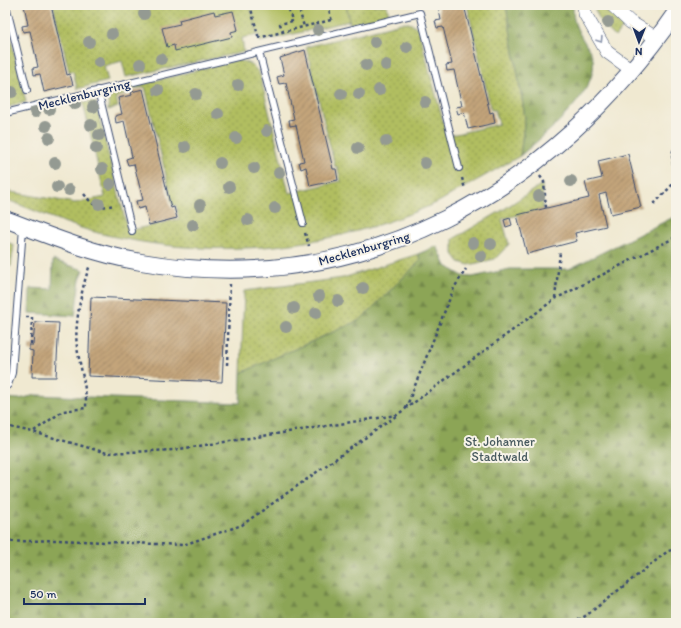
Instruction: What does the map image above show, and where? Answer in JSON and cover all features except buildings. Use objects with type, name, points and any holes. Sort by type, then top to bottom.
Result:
[{"type":"street","points":[[584,5],[584,14],[607,52],[632,70]]},
{"type":"street","points":[[612,5],[630,22],[658,39]]},
{"type":"street","name":"Mecklenburgring","points":[[5,219],[96,251],[142,262],[176,267],[230,269],[312,263],[388,244],[412,235],[471,204],[532,166],[594,113],[658,39],[676,12]]},
{"type":"lane","points":[[6,5],[27,90]]},
{"type":"lane","name":"Mecklenburgring","points":[[5,113],[420,13],[459,168]]},
{"type":"lane","points":[[260,52],[303,223]]},
{"type":"lane","points":[[98,90],[132,231]]},
{"type":"lane","points":[[5,387],[8,385],[12,374],[23,226]]},
{"type":"path","points":[[250,5],[260,52]]},
{"type":"path","points":[[283,32],[280,24],[292,21],[288,5]]},
{"type":"path","points":[[298,5],[304,27]]},
{"type":"path","points":[[328,5],[332,24]]},
{"type":"path","points":[[258,38],[331,20]]},
{"type":"path","points":[[654,204],[675,182],[672,155],[676,140]]},
{"type":"path","points":[[544,182],[546,208]]},
{"type":"path","points":[[84,194],[93,205],[103,207],[125,202]]},
{"type":"path","points":[[5,542],[56,540],[183,545],[242,524],[397,415],[555,299],[676,237]]},
{"type":"path","points":[[33,432],[62,411],[86,408],[87,397],[77,345],[84,280],[96,251]]},
{"type":"path","points":[[555,299],[560,252]]},
{"type":"path","points":[[405,409],[454,288],[466,269]]},
{"type":"path","points":[[227,365],[230,290]]},
{"type":"path","points":[[16,316],[32,317],[31,345]]},
{"type":"path","points":[[5,426],[33,432],[107,453],[173,450],[397,415]]},
{"type":"path","points":[[573,623],[587,615],[668,550],[676,549]]},
{"type":"green space","points":[[53,5],[250,5],[258,35],[242,38],[244,52],[126,77],[122,61],[104,66],[108,81],[77,89],[73,71],[69,72]]},
{"type":"green space","points":[[250,5],[346,5],[349,21],[260,42]]},
{"type":"green space","points":[[346,5],[387,5],[389,15],[350,24]]},
{"type":"green space","points":[[467,5],[506,5],[525,117],[520,156],[431,205],[388,222],[307,242],[266,247],[225,248],[184,247],[143,242],[102,234],[65,223],[5,199],[5,191],[75,203],[105,197],[83,103],[95,101],[128,231],[179,219],[176,205],[173,206],[145,87],[129,90],[130,93],[116,97],[118,107],[108,110],[108,103],[113,94],[119,90],[236,60],[250,64],[260,75],[289,193],[341,181],[337,166],[335,167],[306,47],[405,22],[418,28],[447,136],[499,124],[495,110],[491,110]]},
{"type":"green space","points":[[506,5],[574,5],[573,12],[576,25],[591,53],[593,66],[590,81],[570,110],[543,137],[520,156],[525,117]]},
{"type":"green space","points":[[593,5],[601,5],[623,27],[615,37],[600,21]]},
{"type":"green space","points":[[5,14],[26,102],[5,108]]},
{"type":"green space","points":[[542,184],[543,209],[502,219],[509,244],[495,259],[469,265],[459,262],[453,254],[453,239],[501,211]]},
{"type":"green space","name":"St. Johanner Stadtwald","points":[[676,216],[676,623],[5,623],[5,398],[19,399],[36,395],[240,403],[241,373],[360,320],[421,260],[418,254],[437,246],[446,266],[463,276],[472,277],[510,269],[569,269]]},
{"type":"green space","points":[[5,241],[14,245],[11,266],[5,270]]},
{"type":"green space","points":[[418,254],[421,260],[360,320],[241,373],[244,291],[343,278]]},
{"type":"green space","points":[[53,260],[84,270],[80,279],[75,316],[29,313],[30,288],[52,289]]}]
